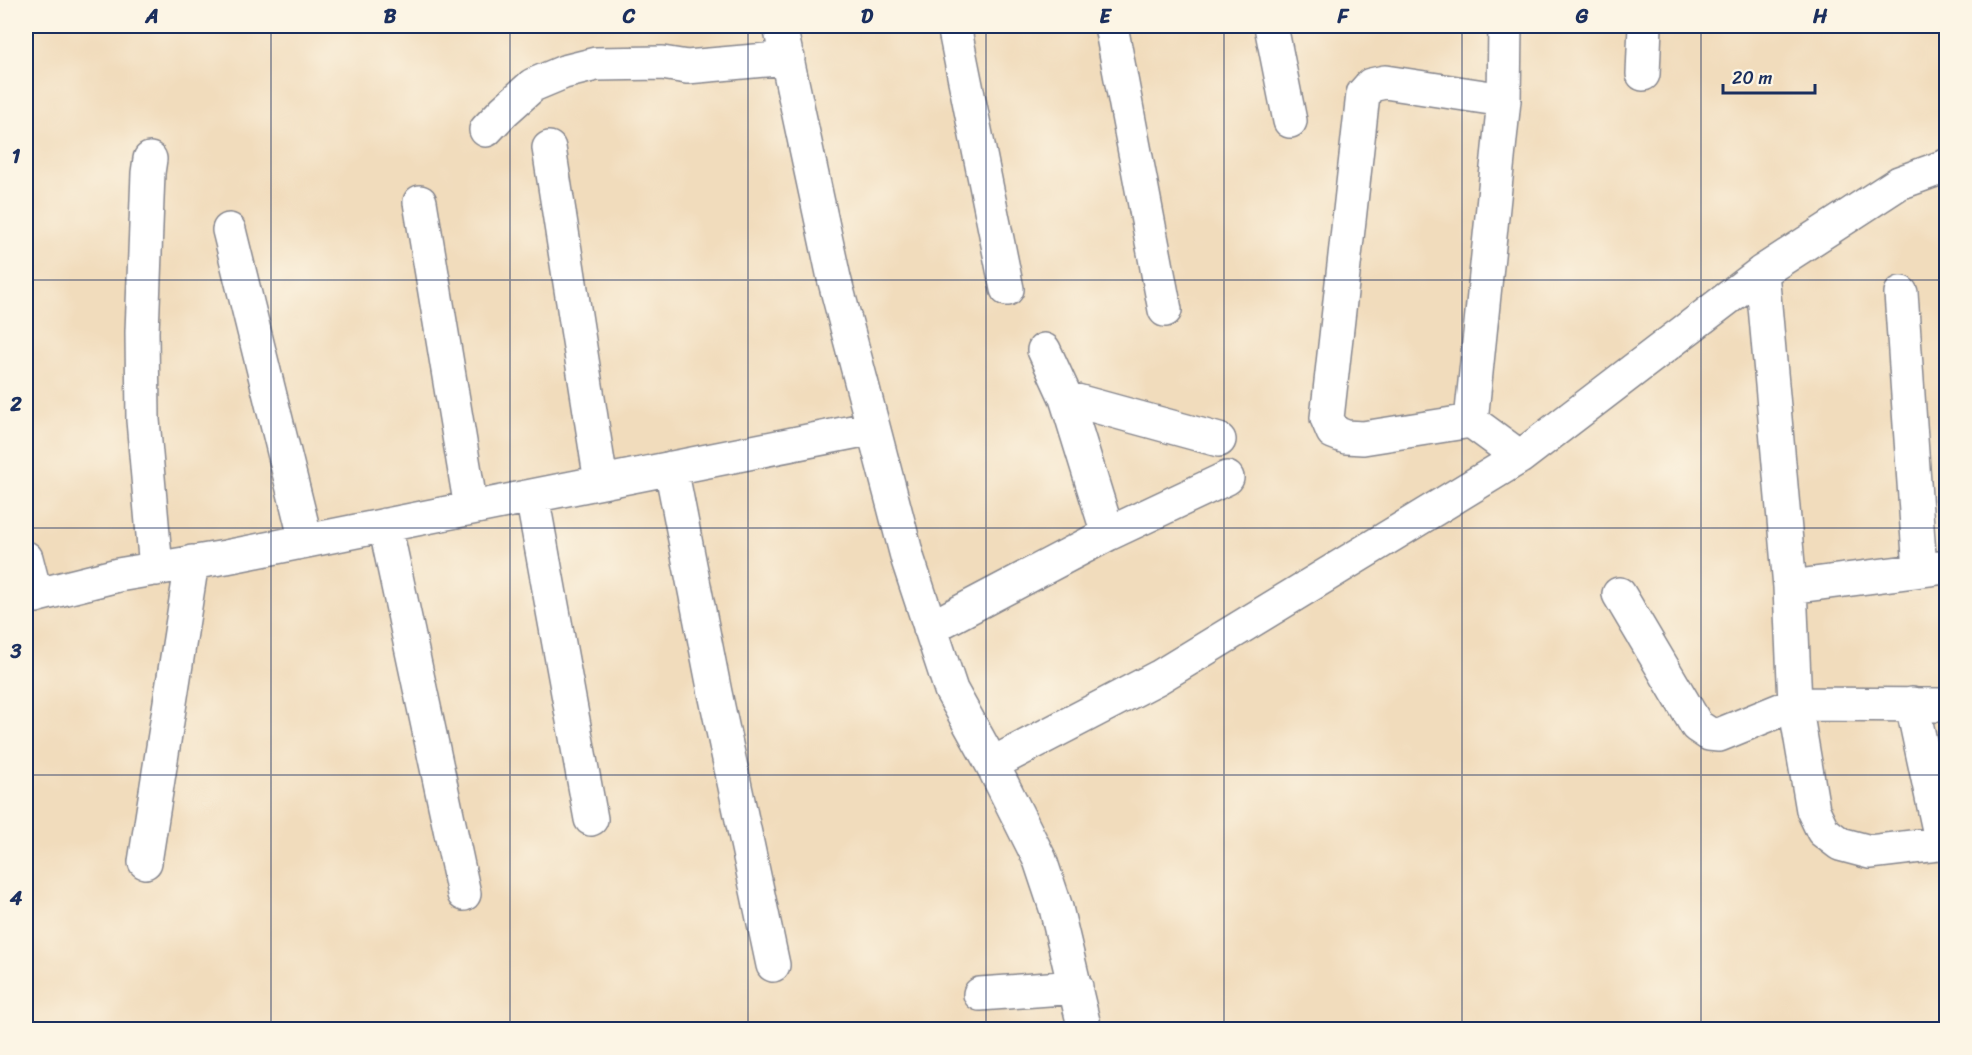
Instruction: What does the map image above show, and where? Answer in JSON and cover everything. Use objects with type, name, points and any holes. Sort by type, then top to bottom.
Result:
[{"type":"street","points":[[780,26],[834,278],[908,560],[951,690],[992,764],[1040,860],[1056,908],[1085,1029]]},
{"type":"street","points":[[954,26],[1007,289]]},
{"type":"street","points":[[1111,26],[1165,310]]},
{"type":"street","points":[[1271,26],[1290,122]]},
{"type":"street","points":[[1471,421],[1504,100],[1505,26]]},
{"type":"street","points":[[1643,74],[1645,26]]},
{"type":"street","points":[[486,130],[533,85],[564,72],[596,63],[662,63],[687,67],[788,58]]},
{"type":"street","points":[[1504,100],[1386,82],[1371,85],[1363,94],[1327,418],[1333,432],[1346,437],[1363,438],[1471,421],[1520,457]]},
{"type":"street","points":[[549,148],[601,482]]},
{"type":"street","points":[[150,159],[142,332],[143,420],[156,568]]},
{"type":"street","points":[[992,764],[1159,678],[1520,457],[1762,272],[1899,183],[1947,166]]},
{"type":"street","points":[[420,202],[471,508]]},
{"type":"street","points":[[229,230],[306,541]]},
{"type":"street","points":[[1762,272],[1790,587],[1795,704],[1813,810],[1823,831],[1840,844],[1870,852],[1944,844],[1912,704]]},
{"type":"street","points":[[1790,587],[1934,569],[1901,293]]},
{"type":"street","points":[[1044,350],[1066,398],[1108,534]]},
{"type":"street","points":[[1066,398],[1219,440]]},
{"type":"street","points":[[26,558],[31,597],[118,575],[306,541],[873,428]]},
{"type":"street","points":[[671,468],[715,693],[773,965]]},
{"type":"street","points":[[930,628],[1108,534],[1227,478]]},
{"type":"street","points":[[531,496],[591,819]]},
{"type":"street","points":[[385,525],[464,894]]},
{"type":"street","points":[[146,862],[192,562]]},
{"type":"street","points":[[1619,594],[1697,726],[1709,734],[1719,735],[1795,704],[1947,705]]},
{"type":"street","points":[[980,994],[1076,987]]}]
